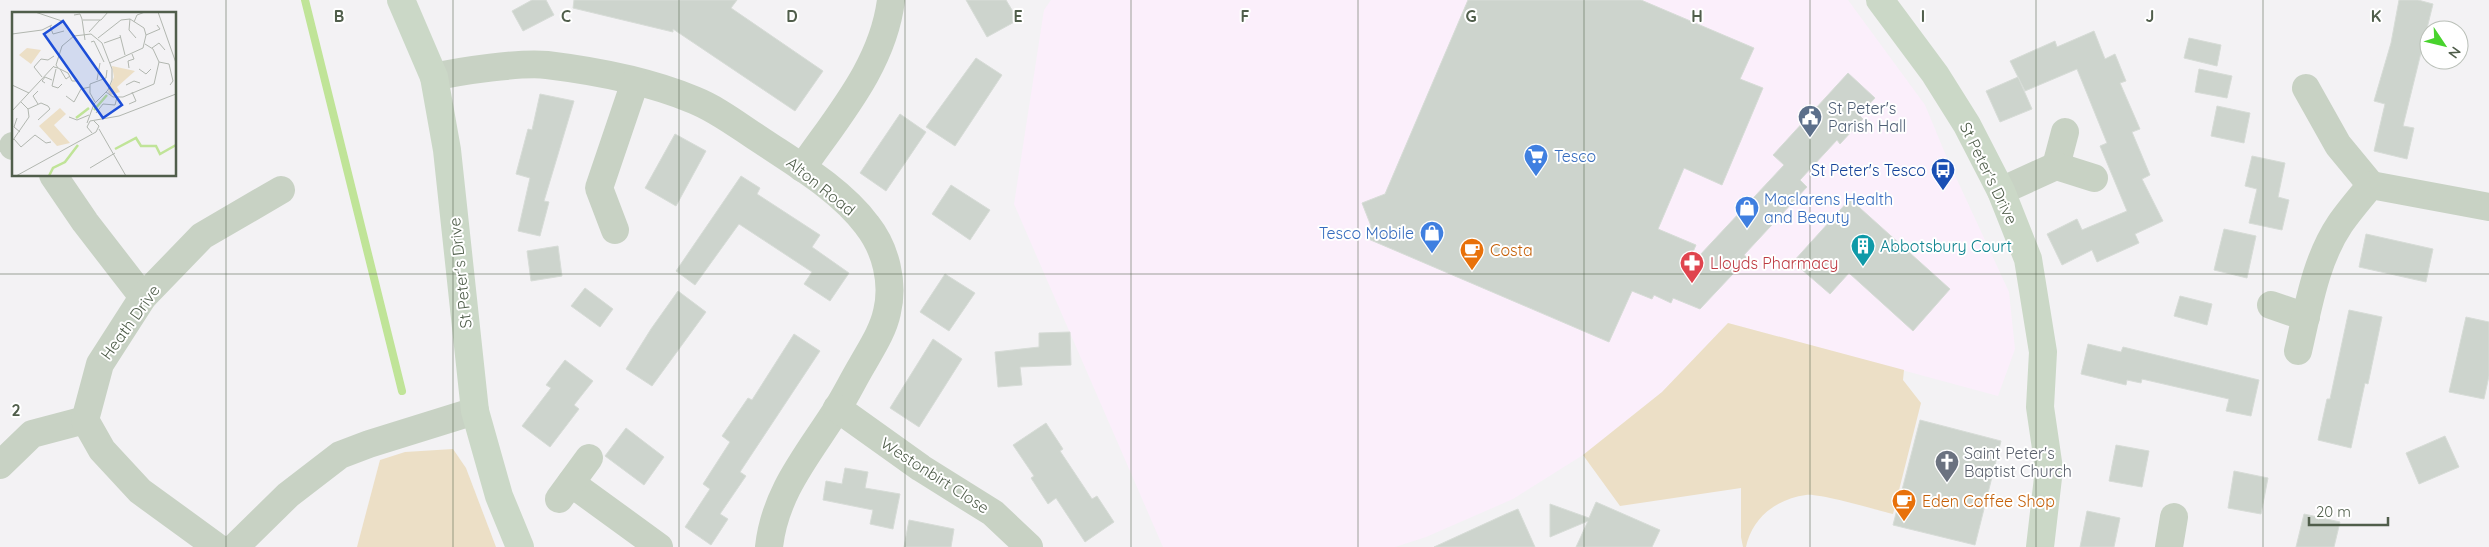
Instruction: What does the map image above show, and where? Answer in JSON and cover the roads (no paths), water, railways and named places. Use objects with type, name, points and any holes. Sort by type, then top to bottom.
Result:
[{"type":"street","name":"St Peter's Drive","points":[[401,0],[434,77],[447,150],[475,411],[500,496],[520,547]]},
{"type":"street","points":[[802,168],[871,68],[888,24],[891,0]]},
{"type":"street","name":"St Peter's Drive","points":[[1880,0],[1935,74],[1968,125],[2001,191],[2028,259],[2043,352],[2040,407],[2048,469],[2040,547]]},
{"type":"street","name":"Alton Road","points":[[434,77],[492,69],[545,65],[635,82],[696,100],[722,114],[802,168],[835,193],[867,225],[882,250],[890,282],[887,313],[881,328],[837,408],[789,480],[771,526],[768,547]]},
{"type":"street","points":[[615,230],[598,188],[635,82]]},
{"type":"street","points":[[2306,88],[2338,145],[2370,185],[2489,207]]},
{"type":"street","points":[[2056,166],[2066,132]]},
{"type":"street","points":[[2001,191],[2056,166],[2094,178]]},
{"type":"street","points":[[54,176],[85,222],[143,298]]},
{"type":"street","points":[[2298,351],[2315,279],[2326,251],[2339,225],[2370,185]]},
{"type":"street","name":"Heath Drive","points":[[85,420],[100,364],[143,298],[202,236],[282,190]]},
{"type":"street","points":[[2271,305],[2306,317]]},
{"type":"street","name":"Westonbirt Close","points":[[837,408],[922,468],[993,513],[1029,547]]},
{"type":"street","points":[[235,547],[288,494],[340,455],[475,411]]},
{"type":"street","points":[[0,465],[32,434],[85,420],[102,450],[140,491],[217,547]]},
{"type":"street","points":[[589,458],[565,491],[659,547]]},
{"type":"street","points":[[2169,547],[2174,517]]},
{"type":"waterway","points":[[305,0],[402,391]]},
{"type":"place","name":"St Peter's Parish Hall","points":[[1810,138]]},
{"type":"place","name":"Tesco","points":[[1536,177]]},
{"type":"place","name":"St Peter's Tesco","points":[[1943,191]]},
{"type":"place","name":"Maclarens Health and Beauty","points":[[1747,229]]},
{"type":"place","name":"Tesco Mobile","points":[[1432,254]]},
{"type":"place","name":"Abbotsbury Court","points":[[1863,267]]},
{"type":"place","name":"Costa","points":[[1472,271]]},
{"type":"place","name":"Lloyds Pharmacy","points":[[1692,284]]},
{"type":"place","name":"Saint Peter's Baptist Church","points":[[1947,483]]},
{"type":"place","name":"Eden Coffee Shop","points":[[1904,522]]}]
